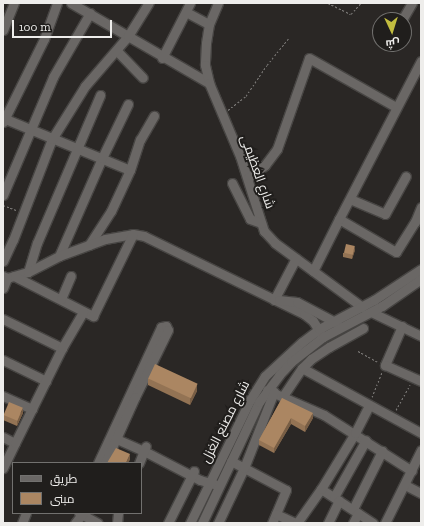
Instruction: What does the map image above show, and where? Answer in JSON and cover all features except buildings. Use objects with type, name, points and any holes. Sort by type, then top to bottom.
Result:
[{"type":"street","points":[[3,30],[14,3]]},
{"type":"street","points":[[57,3],[44,39],[4,119],[77,150],[102,158],[130,170]]},
{"type":"street","points":[[71,3],[88,9],[162,58],[209,83]]},
{"type":"street","points":[[3,261],[13,240],[52,139],[85,86],[117,51],[149,3]]},
{"type":"street","points":[[162,58],[190,3]]},
{"type":"street","name":"شارع العظيمى","points":[[218,3],[209,24],[205,65],[209,83],[248,178],[261,223],[270,238],[362,307]]},
{"type":"street","points":[[407,12],[412,3]]},
{"type":"street","points":[[3,195],[53,77],[88,9]]},
{"type":"street","points":[[186,12],[209,24]]},
{"type":"street","points":[[117,51],[143,78]]},
{"type":"street","points":[[248,178],[265,165],[277,149],[308,58],[396,107]]},
{"type":"street","points":[[314,272],[396,107],[421,62]]},
{"type":"street","points":[[28,272],[37,243],[100,95]]},
{"type":"street","points":[[59,256],[102,158],[128,104]]},
{"type":"street","points":[[89,245],[111,211],[130,170],[140,140],[154,116]]},
{"type":"street","points":[[350,199],[385,214],[406,176]]},
{"type":"street","points":[[232,183],[250,219],[261,223]]},
{"type":"street","points":[[339,219],[396,252],[415,222],[421,207]]},
{"type":"street","points":[[8,277],[28,272],[59,256],[89,245],[119,236],[133,234],[144,236],[304,314],[313,320],[321,333]]},
{"type":"street","points":[[8,277],[61,299],[91,316],[94,315],[133,234]]},
{"type":"street","points":[[274,300],[296,258]]},
{"type":"street","name":"شارع مصنع الغزل","points":[[202,523],[259,402],[271,391],[291,362],[334,321],[362,307],[421,268]]},
{"type":"street","points":[[61,299],[71,276]]},
{"type":"street","points":[[3,288],[8,277]]},
{"type":"street","name":"شارع مصنع الغزل","points":[[190,523],[256,388],[276,366],[321,333],[342,326],[371,312],[421,279]]},
{"type":"street","points":[[274,300],[297,302],[342,326]]},
{"type":"street","points":[[3,468],[62,348],[83,312]]},
{"type":"street","points":[[371,312],[421,336]]},
{"type":"street","points":[[3,319],[62,348]]},
{"type":"street","points":[[99,462],[114,434],[168,330],[166,326],[161,327],[114,434],[105,462]]},
{"type":"street","points":[[402,326],[385,365],[417,380]]},
{"type":"street","points":[[283,396],[302,368],[328,347],[363,328]]},
{"type":"street","points":[[3,360],[46,381]]},
{"type":"street","points":[[302,368],[421,433]]},
{"type":"street","points":[[218,523],[244,468],[271,391],[324,415],[366,440],[412,471]]},
{"type":"street","points":[[3,396],[32,410]]},
{"type":"street","points":[[276,514],[296,523],[321,489],[355,434],[369,405]]},
{"type":"street","points":[[114,434],[145,448],[219,487]]},
{"type":"street","points":[[3,437],[15,442]]},
{"type":"street","points":[[328,523],[337,498],[366,440]]},
{"type":"street","points":[[139,462],[145,448]]},
{"type":"street","points":[[353,523],[356,511],[382,451]]},
{"type":"street","points":[[385,523],[420,454]]},
{"type":"street","points":[[231,461],[286,490],[272,523]]},
{"type":"street","points":[[168,523],[193,474]]},
{"type":"street","points":[[405,485],[421,493]]},
{"type":"street","points":[[321,489],[337,498],[373,523]]},
{"type":"street","points":[[79,516],[98,523]]},
{"type":"path","points":[[328,3],[351,14],[361,3]]},
{"type":"path","points":[[222,115],[246,96],[289,38]]},
{"type":"path","points":[[3,205],[23,213]]},
{"type":"path","points":[[358,351],[385,365],[369,405]]},
{"type":"path","points":[[392,417],[417,380]]}]
